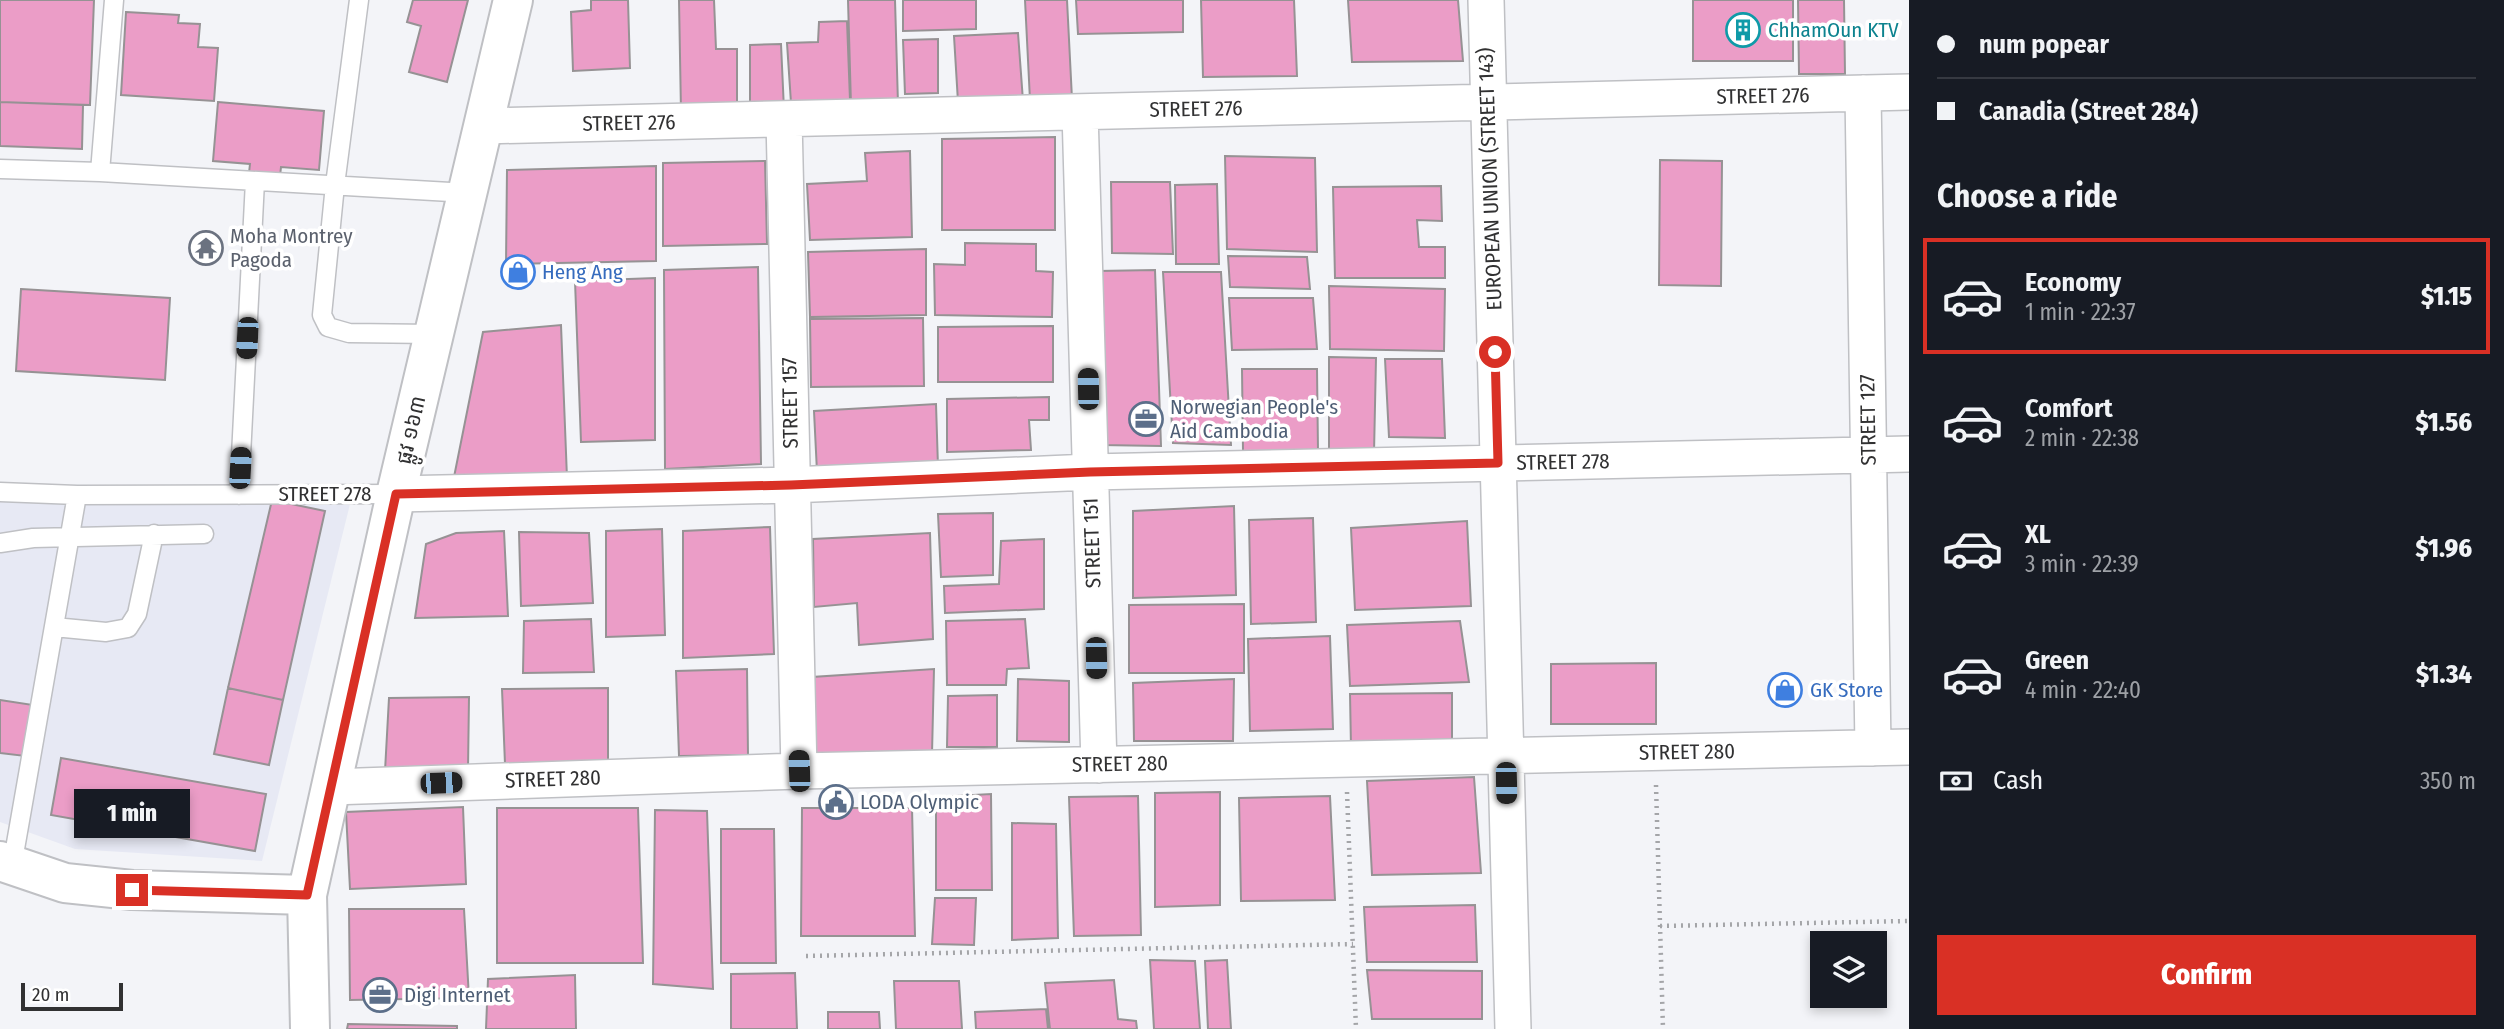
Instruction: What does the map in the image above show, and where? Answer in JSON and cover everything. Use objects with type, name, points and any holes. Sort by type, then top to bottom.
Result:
[{"type":"street","name":"ផ្លូវ ១៦៣","points":[[310,1029],[307,895],[396,494],[513,0]]},
{"type":"street","name":"EUROPEAN UNION (STREET 143)","points":[[1486,0],[1513,1029]]},
{"type":"street","name":"STREET 276","points":[[483,126],[1909,92]]},
{"type":"street","name":"STREET 127","points":[[1863,93],[1873,748]]},
{"type":"street","name":"STREET 151","points":[[1080,112],[1099,765]]},
{"type":"street","name":"STREET 157","points":[[784,119],[799,771]]},
{"type":"street","name":"STREET 278","points":[[396,494],[791,485],[1090,472],[1909,454]]},
{"type":"street","name":"STREET 280","points":[[331,787],[799,771],[1909,747]]},
{"type":"street","points":[[6,864],[65,883],[132,890],[307,895]]},
{"type":"lane","points":[[100,172],[114,0]]},
{"type":"lane","points":[[359,0],[335,185],[322,315],[328,327],[349,333],[434,334]]},
{"type":"lane","points":[[0,169],[468,192]]},
{"type":"lane","points":[[239,495],[254,181]]},
{"type":"lane","name":"STREET 278","points":[[0,492],[77,495],[396,494]]},
{"type":"lane","points":[[6,864],[54,628],[77,495]]},
{"type":"lane","points":[[54,628],[106,632],[128,628],[137,614],[154,534]]},
{"type":"lane","points":[[0,543],[33,538],[204,534]]},
{"type":"path","points":[[1655,752],[1663,1029]]},
{"type":"path","points":[[1346,759],[1356,1029]]},
{"type":"path","points":[[1660,926],[1909,922]]},
{"type":"path","points":[[806,956],[1353,944]]},
{"type":"shaded area","points":[[0,496],[351,500],[262,861],[75,849],[0,822]]},
{"type":"building","points":[[0,0],[94,0],[90,105],[0,102]]},
{"type":"building","points":[[413,0],[468,0],[447,82],[409,72],[421,26],[407,22]]},
{"type":"building","points":[[591,0],[628,0],[630,68],[573,71],[571,12],[591,10]]},
{"type":"building","points":[[679,0],[714,0],[716,49],[737,49],[737,107],[681,112]]},
{"type":"building","points":[[848,0],[895,0],[898,104],[851,105]]},
{"type":"building","points":[[903,0],[976,0],[976,29],[903,31]]},
{"type":"building","points":[[1025,0],[1067,0],[1072,99],[1030,100]]},
{"type":"building","points":[[1076,0],[1183,0],[1183,32],[1078,34]]},
{"type":"building","points":[[1201,0],[1294,0],[1297,76],[1203,77]]},
{"type":"building","points":[[1348,0],[1458,0],[1463,61],[1352,62]]},
{"type":"building","name":"ChhamOun KTV","points":[[1693,0],[1793,0],[1793,61],[1693,61]]},
{"type":"building","points":[[1798,0],[1844,0],[1845,74],[1799,74]]},
{"type":"building","points":[[126,12],[179,15],[178,23],[200,24],[198,47],[218,48],[214,101],[121,95]]},
{"type":"building","points":[[847,21],[850,100],[791,103],[787,43],[818,42],[819,22]]},
{"type":"building","points":[[1018,33],[1023,101],[958,102],[954,36]]},
{"type":"building","points":[[938,39],[938,93],[905,94],[903,40]]},
{"type":"building","points":[[781,44],[784,110],[750,110],[750,45]]},
{"type":"building","points":[[0,102],[83,105],[82,149],[0,146]]},
{"type":"building","points":[[218,102],[324,111],[319,170],[281,167],[280,176],[249,173],[250,164],[213,161]]},
{"type":"building","points":[[1055,137],[1055,230],[942,230],[942,139]]},
{"type":"building","points":[[910,151],[912,237],[810,240],[807,184],[867,181],[865,153]]},
{"type":"building","points":[[1225,156],[1315,158],[1317,252],[1227,249]]},
{"type":"building","points":[[1660,160],[1722,161],[1721,286],[1659,285]]},
{"type":"building","points":[[765,161],[767,244],[663,246],[663,163]]},
{"type":"building","points":[[656,166],[656,261],[506,264],[507,170]]},
{"type":"building","points":[[1111,182],[1170,182],[1173,254],[1112,253]]},
{"type":"building","points":[[1217,184],[1219,264],[1176,264],[1175,185]]},
{"type":"building","points":[[1441,186],[1442,221],[1417,220],[1419,247],[1445,247],[1445,278],[1335,278],[1333,187]]},
{"type":"building","points":[[965,243],[1036,244],[1036,271],[1053,272],[1052,317],[935,315],[934,264],[965,265]]},
{"type":"building","points":[[926,249],[926,315],[810,317],[808,252]]},
{"type":"building","points":[[1228,256],[1307,257],[1310,289],[1230,287]]},
{"type":"building","points":[[758,267],[761,464],[665,469],[664,270]]},
{"type":"building","points":[[1155,270],[1161,446],[1101,445],[1098,271]]},
{"type":"building","points":[[1163,272],[1221,272],[1231,445],[1173,443]]},
{"type":"building","points":[[655,278],[655,440],[581,442],[575,281]]},
{"type":"building","points":[[1329,286],[1445,289],[1444,351],[1330,349]]},
{"type":"building","points":[[21,289],[170,298],[165,380],[16,371]]},
{"type":"building","points":[[1229,298],[1313,298],[1317,349],[1232,350]]},
{"type":"building","points":[[923,318],[924,386],[811,387],[810,319]]},
{"type":"building","points":[[561,325],[567,478],[454,477],[483,332]]},
{"type":"building","points":[[1053,326],[1053,382],[938,382],[938,327]]},
{"type":"building","points":[[1329,357],[1376,358],[1374,453],[1329,452]]},
{"type":"building","points":[[1385,359],[1442,359],[1445,438],[1389,437]]},
{"type":"building","points":[[1242,369],[1317,369],[1318,451],[1243,451]]},
{"type":"building","points":[[1049,397],[1049,420],[1029,420],[1031,450],[947,452],[947,399]]},
{"type":"building","points":[[936,404],[938,467],[817,472],[814,411]]},
{"type":"building","points":[[272,500],[325,511],[283,700],[228,688]]},
{"type":"building","points":[[1234,506],[1236,595],[1133,598],[1133,511]]},
{"type":"building","points":[[993,513],[993,575],[941,577],[938,514]]},
{"type":"building","points":[[1313,518],[1316,622],[1251,624],[1249,520]]},
{"type":"building","points":[[1467,521],[1471,606],[1355,610],[1351,528]]},
{"type":"building","points":[[770,527],[774,654],[683,658],[683,531]]},
{"type":"building","points":[[662,529],[665,635],[606,637],[606,531]]},
{"type":"building","points":[[504,531],[508,616],[415,618],[426,544],[456,533]]},
{"type":"building","points":[[519,532],[589,533],[593,603],[521,606]]},
{"type":"building","points":[[930,533],[933,639],[859,645],[857,603],[814,607],[813,539]]},
{"type":"building","points":[[1044,539],[1044,609],[945,613],[944,586],[999,584],[1001,541]]},
{"type":"building","points":[[1244,604],[1244,673],[1129,673],[1129,605]]},
{"type":"building","points":[[591,619],[594,672],[523,673],[524,621]]},
{"type":"building","points":[[1025,619],[1029,668],[1007,669],[1006,685],[947,685],[946,621]]},
{"type":"building","points":[[1460,621],[1469,682],[1350,686],[1347,625]]},
{"type":"building","points":[[1330,636],[1333,729],[1250,731],[1248,639]]},
{"type":"building","points":[[1656,663],[1656,724],[1551,724],[1551,664]]},
{"type":"building","points":[[747,669],[748,755],[679,756],[676,671]]},
{"type":"building","points":[[934,669],[932,754],[812,759],[812,677]]},
{"type":"building","points":[[1018,679],[1069,681],[1069,742],[1017,741]]},
{"type":"building","points":[[1234,679],[1233,741],[1134,741],[1133,683]]},
{"type":"building","points":[[228,688],[283,700],[269,765],[214,754]]},
{"type":"building","points":[[608,688],[608,764],[505,764],[502,689]]},
{"type":"building","points":[[1452,693],[1452,745],[1351,748],[1350,694]]},
{"type":"building","points":[[997,695],[997,747],[947,747],[948,696]]},
{"type":"building","points":[[469,697],[468,770],[385,771],[389,698]]},
{"type":"building","points":[[0,700],[33,705],[25,756],[0,753]]},
{"type":"building","points":[[61,758],[266,794],[255,851],[51,815]]},
{"type":"building","points":[[1474,777],[1481,873],[1372,875],[1367,781]]},
{"type":"building","points":[[1220,792],[1220,905],[1155,907],[1155,793]]},
{"type":"building","points":[[991,794],[992,890],[936,890],[936,797]]},
{"type":"building","points":[[1138,796],[1141,935],[1074,936],[1069,797]]},
{"type":"building","points":[[1330,796],[1335,900],[1241,901],[1239,798]]},
{"type":"building","points":[[463,807],[466,884],[350,889],[346,812]]},
{"type":"building","points":[[497,808],[638,808],[643,963],[497,963]]},
{"type":"building","points":[[802,808],[912,808],[915,936],[801,936]]},
{"type":"building","points":[[655,810],[707,811],[713,989],[653,984]]},
{"type":"building","points":[[1012,823],[1056,824],[1058,938],[1012,940]]},
{"type":"building","points":[[721,829],[774,829],[776,963],[721,963]]},
{"type":"building","points":[[935,898],[976,898],[974,945],[932,944]]},
{"type":"building","points":[[1475,905],[1477,962],[1367,962],[1364,907]]},
{"type":"building","points":[[349,909],[464,909],[469,998],[350,1000]]},
{"type":"building","points":[[1150,960],[1195,961],[1200,1029],[1154,1029]]},
{"type":"building","points":[[1227,960],[1231,1029],[1208,1029],[1205,961]]},
{"type":"building","points":[[1367,970],[1482,971],[1482,1019],[1372,1019]]},
{"type":"building","points":[[795,973],[797,1029],[731,1029],[731,974]]},
{"type":"building","points":[[575,975],[576,1029],[486,1029],[488,979]]},
{"type":"building","points":[[1114,980],[1118,1019],[1136,1021],[1137,1029],[1050,1029],[1045,983]]},
{"type":"building","points":[[894,981],[959,981],[962,1029],[896,1029]]},
{"type":"building","points":[[1046,1009],[1048,1029],[976,1029],[975,1012]]},
{"type":"building","points":[[828,1012],[879,1012],[880,1029],[828,1029]]},
{"type":"building","points":[[348,1024],[457,1026],[457,1029],[347,1029]]},
{"type":"place","name":"ChhamOun KTV","points":[[1743,30]]},
{"type":"place","name":"Moha Montrey Pagoda","points":[[206,248]]},
{"type":"place","name":"Heng Ang","points":[[518,272]]},
{"type":"place","name":"Norwegian People's Aid Cambodia","points":[[1146,419]]},
{"type":"place","name":"GK Store","points":[[1785,690]]},
{"type":"place","name":"LODA Olympic","points":[[836,802]]},
{"type":"place","name":"Digi Internet","points":[[380,995]]},
{"type":"route","points":[[132,890],[307,895],[396,494],[791,485],[1090,472],[1498,463],[1495,352]]}]
